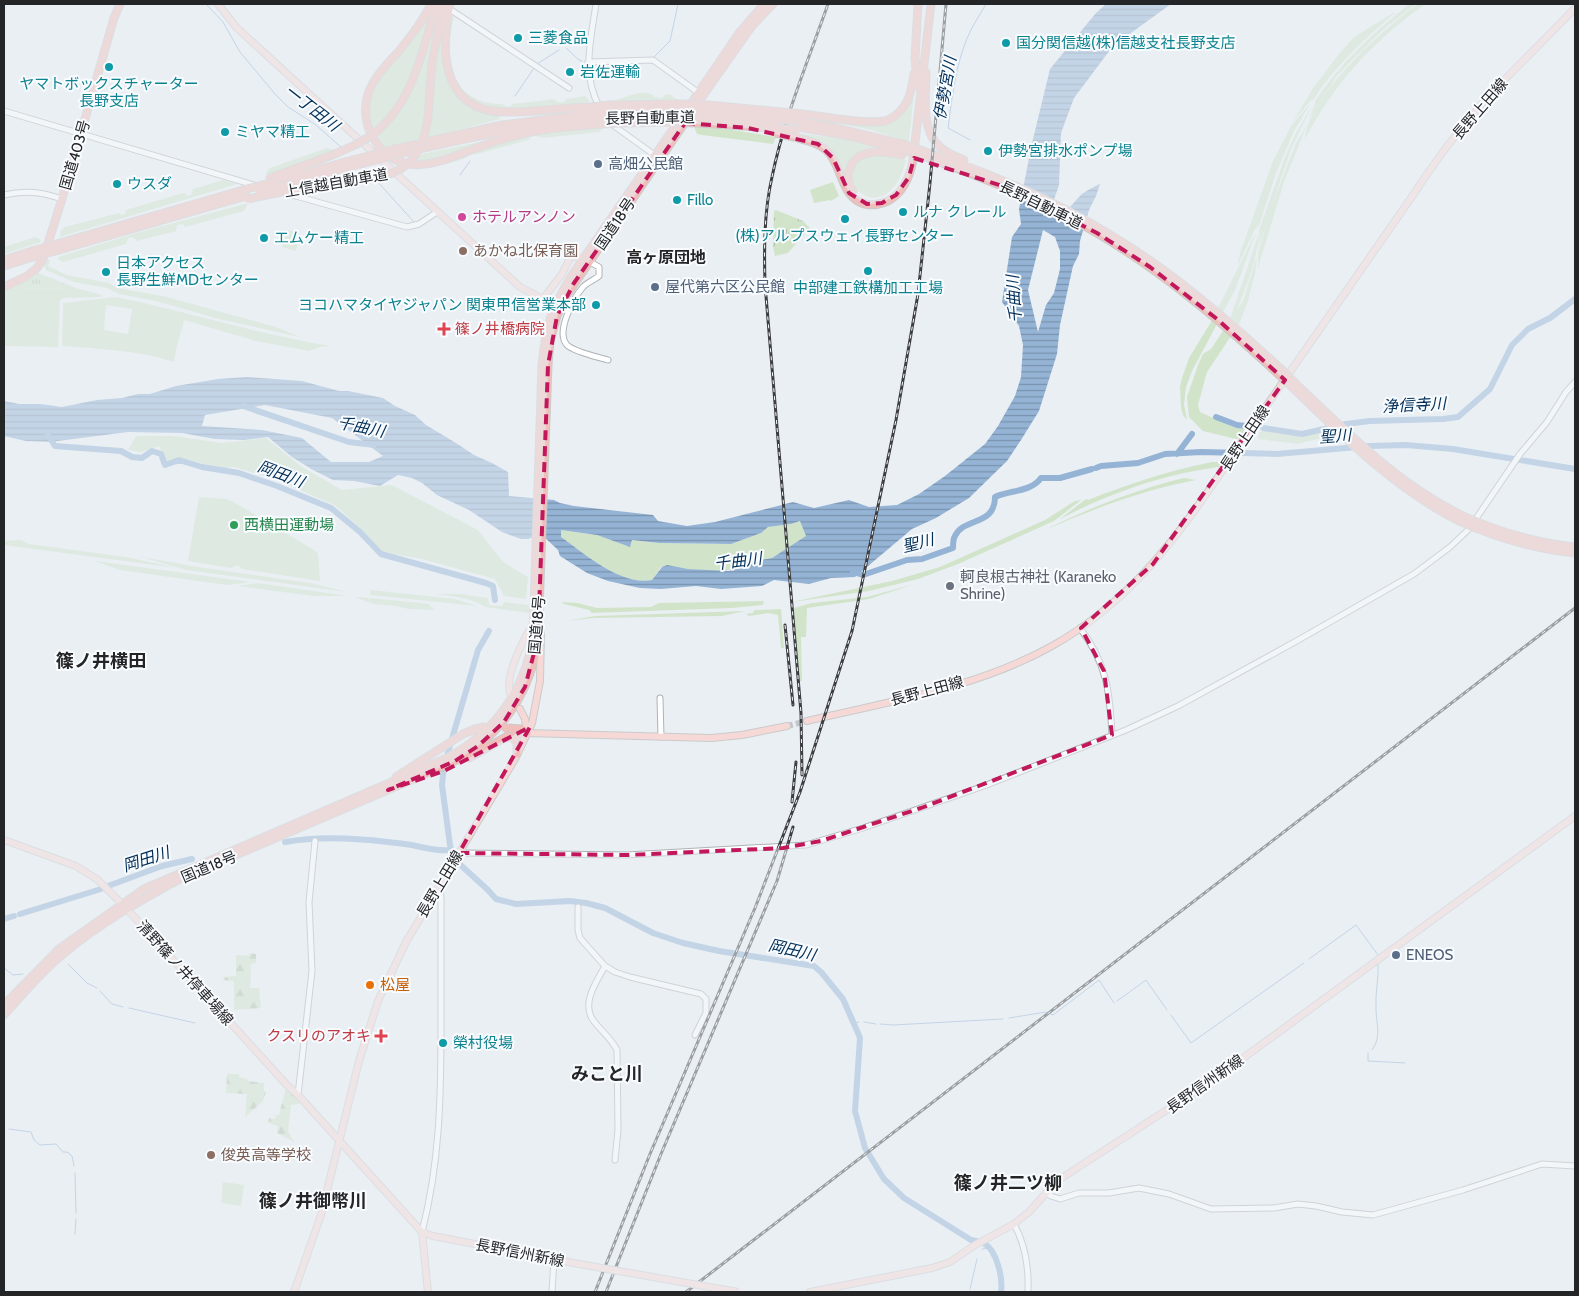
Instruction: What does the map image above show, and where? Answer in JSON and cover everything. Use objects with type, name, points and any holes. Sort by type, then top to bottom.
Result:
[{"type":"highway","name":"国道403号","points":[[4,287],[27,276],[37,268],[48,245],[120,4]]},
{"type":"highway","points":[[432,4],[416,30],[380,73],[368,93],[366,114],[368,127],[374,140],[382,150],[393,158],[404,163],[430,165],[508,137],[563,127],[596,115]]},
{"type":"highway","name":"上信越自動車道","points":[[128,226],[245,193],[355,145],[374,134],[395,113],[406,96],[418,67],[437,4]]},
{"type":"highway","name":"上信越自動車道","points":[[4,260],[33,254],[245,193],[376,178],[401,169],[422,146],[428,117],[433,57],[444,4]]},
{"type":"highway","name":"国道18号","points":[[701,94],[739,33],[764,4]]},
{"type":"highway","name":"国道18号","points":[[586,261],[701,94],[752,26],[773,4]]},
{"type":"highway","points":[[410,148],[455,134],[525,117],[678,113],[799,125],[886,120],[894,117],[904,107],[910,94],[914,74],[918,4]]},
{"type":"highway","points":[[702,114],[724,107],[779,122],[799,125],[828,151],[836,162],[849,193],[859,202],[877,204],[892,199],[906,183],[912,165],[930,4]]},
{"type":"highway","points":[[450,7],[444,38],[446,65],[455,88],[466,100],[480,108],[504,112],[596,115],[678,113]]},
{"type":"highway","points":[[926,49],[926,109],[928,128],[932,138],[946,151],[992,177]]},
{"type":"highway","points":[[902,150],[869,152],[860,156],[853,163],[849,171],[849,184],[853,191],[863,199],[879,200],[893,192],[905,176],[910,160],[917,87],[915,56]]},
{"type":"highway","name":"長野自動車道","points":[[678,113],[845,130],[902,150]]},
{"type":"highway","name":"長野自動車道","points":[[410,148],[596,115]]},
{"type":"highway","name":"長野自動車道","points":[[799,125],[902,150],[992,177],[1047,200],[1100,228],[1198,296],[1327,417],[1419,499],[1517,543],[1575,553]]},
{"type":"highway","points":[[397,152],[510,132],[563,127]]},
{"type":"highway","name":"上信越自動車道","points":[[272,180],[347,165],[410,148]]},
{"type":"highway","name":"長野自動車道","points":[[923,156],[971,173],[992,177],[1103,237],[1166,279],[1238,333]]},
{"type":"highway","name":"国道18号","points":[[4,1015],[31,984],[62,954],[124,907],[144,889],[317,813],[454,764],[492,735],[504,722],[519,700],[533,667],[538,644],[537,616],[545,365],[550,341],[564,300],[601,233],[645,180],[657,157]]},
{"type":"highway","name":"上信越自動車道","points":[[294,186],[347,165]]},
{"type":"highway","name":"上信越自動車道","points":[[4,266],[33,254]]},
{"type":"highway","name":"長野自動車道","points":[[1460,518],[1544,543],[1575,547]]},
{"type":"highway","name":"国道18号","points":[[437,769],[491,726],[514,696],[529,658],[537,616]]},
{"type":"highway","points":[[385,788],[460,736],[471,730],[484,727]]},
{"type":"highway","points":[[506,728],[519,729],[527,733]]},
{"type":"highway","points":[[454,764],[508,736],[527,733]]},
{"type":"highway","points":[[508,736],[517,743],[517,754]]},
{"type":"highway","points":[[385,788],[437,769]]},
{"type":"highway","name":"国道18号","points":[[4,1005],[59,949],[124,907]]},
{"type":"main road","points":[[218,4],[236,27],[520,287],[543,299],[562,274],[570,258],[576,257],[586,261]]},
{"type":"main road","name":"長野上田線","points":[[807,721],[935,690],[985,675],[1040,653],[1080,628],[1114,603],[1152,564],[1188,519],[1411,197],[1455,137],[1496,88],[1575,8]]},
{"type":"main road","points":[[510,692],[508,685],[510,675],[537,616]]},
{"type":"main road","name":"長野上田線","points":[[294,1292],[318,1225],[359,1062],[378,1001],[406,942],[517,754],[534,716],[540,681],[542,647],[537,616]]},
{"type":"main road","points":[[520,709],[525,719],[527,733],[718,737],[747,734],[787,726]]},
{"type":"main road","name":"長野信州新線","points":[[810,1292],[932,1268],[950,1262],[1014,1224],[1029,1212],[1057,1181],[1213,1080],[1575,816]]},
{"type":"main road","name":"清野篠ノ井停車場線","points":[[4,840],[76,866],[98,880],[340,1142]]},
{"type":"main road","points":[[340,1142],[422,1232],[428,1292]]},
{"type":"main road","name":"長野信州新線","points":[[422,1232],[433,1236],[578,1264],[738,1292]]},
{"type":"street","points":[[596,4],[588,62],[593,92],[608,121],[657,157]]},
{"type":"street","points":[[450,7],[569,88]]},
{"type":"street","points":[[588,62],[653,60],[701,94]]},
{"type":"street","points":[[4,111],[256,185],[401,225],[413,226],[437,212]]},
{"type":"street","points":[[4,195],[27,191],[39,192],[62,199]]},
{"type":"street","points":[[586,261],[599,268],[599,276],[586,284],[574,300],[566,318],[564,336],[567,345],[608,360]]},
{"type":"street","points":[[459,853],[513,852],[627,855],[806,846],[984,786],[1112,735],[1209,690],[1414,574],[1450,547],[1469,529],[1512,465],[1547,422],[1566,392],[1575,382]]},
{"type":"street","points":[[1080,628],[1096,652],[1104,671],[1109,693],[1112,735]]},
{"type":"street","points":[[660,698],[660,737]]},
{"type":"street","points":[[298,1095],[312,971],[309,902],[315,841]]},
{"type":"street","points":[[422,1232],[432,1182],[441,1097],[442,941],[440,886]]},
{"type":"street","points":[[578,907],[580,938],[605,966],[630,977],[701,994],[706,999],[706,1013],[695,1035]]},
{"type":"street","points":[[605,966],[591,993],[588,1007],[592,1019],[618,1050],[616,1160]]},
{"type":"street","points":[[1046,1192],[1060,1199],[1079,1193],[1109,1193],[1139,1188],[1169,1194],[1210,1209],[1274,1208],[1298,1204],[1342,1212],[1373,1215],[1463,1190],[1542,1164],[1575,1166]]},
{"type":"street","points":[[1014,1224],[1026,1255],[1029,1273],[1028,1292]]},
{"type":"street","points":[[552,1292],[554,1259]]},
{"type":"highlighted area","points":[[685,123],[748,128],[818,144],[833,158],[849,193],[867,204],[882,203],[896,195],[909,177],[914,158],[1009,188],[1097,233],[1150,267],[1217,319],[1285,380],[1153,564],[1081,628],[1104,671],[1112,735],[921,808],[821,841],[783,848],[627,855],[459,853],[530,727],[444,771],[388,790],[455,761],[478,746],[504,722],[525,687],[538,638],[548,365],[557,316],[574,283]]},
{"type":"green space","points":[[440,4],[427,105],[420,138],[385,148],[374,137],[389,123],[400,108],[418,76]]},
{"type":"green space","points":[[1409,4],[1416,4],[1385,28],[1337,76],[1309,119],[1315,101],[1346,61],[1370,37]]},
{"type":"green space","points":[[1418,4],[1425,4],[1372,48],[1342,81],[1305,139],[1309,122],[1318,105],[1342,73],[1373,41]]},
{"type":"green space","points":[[433,6],[418,57],[405,91],[385,120],[372,131],[369,110],[373,88]]},
{"type":"green space","points":[[1395,13],[1361,43],[1340,65],[1293,122],[1313,88],[1354,37]]},
{"type":"green space","points":[[451,14],[454,17],[450,40],[452,64],[460,86],[468,94],[482,101],[510,107],[512,104],[554,99],[558,102],[564,102],[566,99],[585,96],[590,102],[515,109],[493,107],[470,99],[459,89],[447,60]]},
{"type":"green space","points":[[444,16],[442,60],[448,82],[460,97],[499,113],[500,119],[428,138],[431,128],[437,44]]},
{"type":"green space","points":[[915,85],[909,142],[871,130],[814,118],[879,124],[890,123],[897,119],[904,111]]},
{"type":"green space","points":[[638,93],[649,93],[655,97],[662,98],[664,95],[669,94],[680,101],[606,103]]},
{"type":"green space","points":[[1310,104],[1294,131],[1276,173],[1259,226],[1255,229],[1238,265],[1240,253],[1273,161],[1291,126]]},
{"type":"green space","points":[[1313,104],[1291,149],[1272,205],[1296,143],[1307,125],[1284,182],[1258,268],[1258,253],[1266,226],[1257,250],[1259,230],[1285,157]]},
{"type":"green space","points":[[603,127],[600,132],[543,138],[536,136]]},
{"type":"green space","points":[[694,127],[732,130],[776,137],[773,144],[697,134]]},
{"type":"green space","points":[[796,133],[846,139],[885,148],[856,157],[845,180],[836,158],[795,135]]},
{"type":"green space","points":[[531,137],[528,140],[477,154],[470,154]]},
{"type":"green space","points":[[499,138],[449,157],[414,162],[422,154]]},
{"type":"green space","points":[[327,148],[335,150],[267,175],[266,173],[270,168]]},
{"type":"green space","points":[[470,154],[466,158],[442,165]]},
{"type":"green space","points":[[877,154],[892,155],[906,160],[896,184],[884,195],[871,197],[860,192],[852,183],[851,172],[859,161]]},
{"type":"green space","points":[[223,180],[237,184],[60,237],[61,230],[65,227],[119,213],[121,215],[125,214],[126,210],[183,193],[187,196],[191,195],[193,189]]},
{"type":"green space","points":[[833,182],[839,196],[831,201],[814,203],[810,190]]},
{"type":"green space","points":[[248,203],[244,211],[185,227],[183,224],[177,225],[176,231],[137,241],[133,237],[128,238],[126,244],[63,262],[58,257],[140,232]]},
{"type":"green space","points":[[776,210],[803,221],[810,228],[788,253],[775,256],[773,246],[774,211]]},
{"type":"green space","points":[[289,230],[300,234],[296,251],[282,247],[286,231]]},
{"type":"green space","points":[[1256,232],[1236,288],[1192,371],[1186,387],[1184,405],[1187,420],[1183,415],[1181,407],[1180,387],[1189,358],[1211,322]]},
{"type":"green space","points":[[1259,233],[1254,262],[1237,309],[1243,301],[1257,256],[1255,274],[1247,304],[1239,324],[1207,372],[1198,405],[1200,412],[1233,427],[1246,429],[1240,438],[1236,439],[1203,431],[1189,417],[1187,397],[1203,354],[1211,349],[1229,322]]},
{"type":"green space","points":[[35,237],[40,239],[41,242],[4,254],[4,247]]},
{"type":"green space","points":[[47,259],[50,260],[48,266],[67,275],[109,283],[117,288],[163,296],[276,327],[300,337],[215,318],[156,301],[119,294],[107,288],[74,282],[46,270],[44,265]]},
{"type":"green space","points":[[36,272],[79,289],[11,288]]},
{"type":"green space","points":[[4,289],[79,289],[102,295],[101,297],[64,298],[60,300],[58,347],[4,346]]},
{"type":"green space","points":[[116,297],[331,346],[309,351],[256,341],[184,320],[174,362],[132,352],[62,346],[63,303]],"holes":[[[106,305],[132,309],[128,334],[104,330]]]},
{"type":"green space","points":[[1262,429],[1305,436],[1332,429],[1337,434],[1298,444],[1258,439],[1259,432],[1262,432]]},
{"type":"green space","points":[[136,436],[174,436],[222,443],[266,438],[302,467],[342,490],[392,485],[478,530],[503,562],[528,577],[526,599],[504,596],[495,579],[422,559],[383,552],[336,506],[275,479],[234,467],[224,468],[180,458],[166,461],[159,446],[141,452],[128,450]]},
{"type":"green space","points":[[1212,462],[1222,462],[1219,467],[1178,474],[1117,493],[1060,519],[1086,499],[1088,500],[1165,473]]},
{"type":"green space","points":[[1184,478],[1196,480],[1156,489],[1118,501],[1043,531],[1112,500]]},
{"type":"green space","name":"西横田運動場","points":[[199,497],[232,501],[314,550],[318,553],[320,581],[242,569],[238,565],[230,568],[188,561]]},
{"type":"green space","points":[[1081,500],[1054,521],[958,564],[918,579],[869,591],[792,602],[892,581],[940,567],[1045,520],[1075,501]]},
{"type":"green space","points":[[801,521],[806,537],[772,558],[755,561],[746,556],[749,561],[740,567],[718,571],[661,567],[652,580],[640,581],[616,574],[592,560],[561,537],[561,530],[597,535],[630,547],[632,540],[659,543],[731,544],[761,533],[768,527]]},
{"type":"green space","points":[[21,540],[29,544],[126,557],[177,568],[4,545],[4,541]]},
{"type":"green space","points":[[142,557],[310,583],[347,592],[186,570]]},
{"type":"green space","points":[[95,561],[251,582],[227,585],[120,570]]},
{"type":"green space","points":[[258,583],[348,596],[314,596],[237,586]]},
{"type":"green space","points":[[915,584],[869,599],[807,608],[806,637],[801,637],[802,681],[799,682],[793,619],[794,608],[812,603],[867,597]]},
{"type":"green space","points":[[371,590],[455,599],[477,606],[370,595]]},
{"type":"green space","points":[[436,594],[461,594],[488,598],[489,605],[502,606],[504,602],[529,605],[529,613],[485,607],[468,599]]},
{"type":"green space","points":[[355,597],[369,598],[369,602],[370,598],[430,604],[435,610],[409,609],[373,604]]},
{"type":"green space","points":[[764,601],[763,605],[732,608],[592,613],[589,610],[561,602],[577,603],[597,608],[651,607],[659,603]]},
{"type":"green space","points":[[781,609],[784,648],[781,648],[778,615],[768,613],[749,616],[746,614],[753,613],[754,610]]},
{"type":"green space","points":[[745,611],[722,616],[593,618],[566,621],[595,616]]},
{"type":"green space","points":[[249,953],[256,954],[256,963],[251,964],[250,988],[259,988],[261,1008],[234,1010],[234,981],[224,980],[223,977],[236,976],[236,955],[249,956]]},
{"type":"green space","points":[[227,1074],[239,1074],[239,1077],[247,1079],[247,1081],[264,1083],[264,1091],[266,1092],[263,1101],[245,1117],[247,1094],[226,1093]]},
{"type":"green space","points":[[286,1087],[299,1100],[299,1104],[291,1105],[288,1131],[294,1142],[277,1133],[278,1126],[268,1123],[269,1118],[275,1119],[276,1115],[279,1115]]},
{"type":"green space","points":[[223,1182],[244,1185],[241,1206],[221,1203]]},
{"type":"water","points":[[1106,4],[1171,4],[1113,46],[1074,98],[1061,133],[1059,185],[1048,217],[1059,216],[1082,194],[1100,184],[1089,210],[1080,241],[1079,254],[1073,266],[1060,325],[1057,354],[1039,411],[1007,461],[969,498],[936,518],[912,529],[855,577],[831,578],[809,584],[774,580],[762,586],[721,589],[696,586],[661,589],[640,588],[608,581],[587,573],[560,556],[558,550],[541,534],[528,539],[521,539],[502,532],[469,510],[437,495],[412,478],[398,475],[380,486],[354,481],[333,480],[292,457],[268,437],[244,440],[215,439],[182,433],[128,432],[50,442],[26,441],[4,436],[4,401],[62,407],[97,400],[150,394],[176,386],[218,379],[247,377],[302,381],[339,391],[383,398],[415,415],[426,425],[474,455],[508,472],[509,496],[554,500],[574,506],[653,515],[658,521],[687,526],[715,522],[793,502],[814,508],[849,500],[869,507],[897,505],[919,494],[945,476],[985,444],[1015,396],[1021,377],[1023,345],[1019,326],[1002,302],[1012,237],[1021,224],[1019,209],[1032,143],[1050,69],[1096,13]],"holes":[[[1043,230],[1055,237],[1060,251],[1060,269],[1054,293],[1046,305],[1038,332],[1028,290]],[[265,405],[332,418],[383,456],[369,462],[331,462],[302,438],[262,430],[202,426],[205,415]],[[800,521],[806,536],[772,558],[755,561],[752,554],[746,555],[749,562],[729,571],[688,569],[667,565],[662,567],[652,580],[640,581],[616,574],[592,560],[561,537],[561,530],[597,535],[630,547],[632,540],[659,543],[731,544],[761,533],[768,527]]]},
{"type":"waterway","name":"一丁田川","points":[[206,4],[223,22],[240,52],[275,94],[288,107],[316,125],[342,148]]},
{"type":"waterway","name":"一丁田川","points":[[654,57],[670,41],[678,4]]},
{"type":"waterway","name":"伊勢宮川","points":[[970,140],[948,128],[954,84],[962,52],[970,31],[986,4]]},
{"type":"waterway","name":"一丁田川","points":[[566,48],[582,61]]},
{"type":"waterway","name":"一丁田川","points":[[537,64],[559,50]]},
{"type":"waterway","name":"一丁田川","points":[[515,96],[534,68]]},
{"type":"waterway","name":"伊勢宮川","points":[[1019,154],[1030,156]]},
{"type":"waterway","name":"一丁田川","points":[[460,175],[470,161]]},
{"type":"waterway","name":"一丁田川","points":[[364,167],[372,175]]},
{"type":"waterway","name":"一丁田川","points":[[376,180],[414,222]]},
{"type":"waterway","name":"浄信寺川","points":[[1263,428],[1302,434],[1346,424],[1370,421],[1458,417],[1490,389],[1512,345],[1528,329],[1550,318],[1575,299]]},
{"type":"waterway","name":"千曲川","points":[[243,406],[349,442],[374,445]]},
{"type":"waterway","name":"浄信寺川","points":[[1216,417],[1237,425],[1246,426]]},
{"type":"waterway","name":"浄信寺川","points":[[1177,454],[1192,434]]},
{"type":"waterway","name":"岡田川","points":[[48,435],[55,446],[121,451],[132,457],[142,458],[152,451],[161,454],[165,465],[179,460],[202,467],[239,473],[277,486],[331,508],[360,532],[381,554],[486,583],[493,586],[495,600]]},
{"type":"waterway","name":"聖川","points":[[1096,468],[1138,463],[1165,454],[1201,452],[1277,454],[1369,446],[1406,445],[1453,449],[1575,469]]},
{"type":"waterway","name":"聖川","points":[[853,572],[863,575],[907,560],[922,559],[953,548],[954,539],[959,530],[990,513],[994,506],[995,497],[1032,486],[1041,478],[1060,478],[1092,469]]},
{"type":"waterway","name":"岡田川","points":[[489,631],[478,650],[444,766],[442,785],[450,845],[454,859],[496,899],[516,904],[570,901],[586,903],[605,908],[653,933],[683,943],[719,951],[814,966],[843,999],[860,1038],[855,1111],[865,1148],[884,1179],[904,1198],[971,1240],[984,1243],[989,1247],[998,1265],[1001,1292]]},
{"type":"waterway","name":"岡田川","points":[[285,842],[345,838],[451,850]]},
{"type":"waterway","name":"岡田川","points":[[108,886],[162,866],[192,859]]},
{"type":"waterway","name":"岡田川","points":[[20,914],[101,889]]},
{"type":"waterway","name":"岡田川","points":[[4,919],[14,916]]},
{"type":"waterway","points":[[1309,959],[1356,925],[1378,955]]},
{"type":"waterway","points":[[1171,1015],[1191,1043],[1304,963]]},
{"type":"waterway","points":[[68,964],[87,983],[97,988]]},
{"type":"waterway","points":[[1372,1050],[1378,1035],[1376,1002],[1378,964]]},
{"type":"waterway","points":[[4,968],[13,975],[23,974]]},
{"type":"waterway","points":[[1009,1018],[1046,1012],[1053,1015],[1099,980],[1114,1003]]},
{"type":"waterway","points":[[1117,1001],[1146,980],[1167,1010]]},
{"type":"waterway","points":[[100,991],[112,1004],[123,1007]]},
{"type":"waterway","points":[[129,1008],[195,1023]]},
{"type":"waterway","points":[[880,1024],[893,1025],[1003,1019]]},
{"type":"waterway","name":"岡田川","points":[[855,1023],[859,1022]]},
{"type":"waterway","points":[[864,1022],[876,1024]]},
{"type":"waterway","points":[[1368,1053],[1368,1061],[1405,1063]]},
{"type":"waterway","points":[[9,1129],[31,1132],[34,1140],[40,1145],[56,1144],[63,1152],[67,1152],[72,1156],[74,1166]]},
{"type":"waterway","points":[[75,1173],[76,1213]]},
{"type":"waterway","points":[[75,1234],[76,1219]]},
{"type":"waterway","name":"岡田川","points":[[982,1250],[983,1248],[989,1249]]},
{"type":"waterway","points":[[970,1289],[977,1259]]},
{"type":"tunnel","points":[[787,726],[807,721]]},
{"type":"railway","points":[[802,775],[801,713],[765,284],[765,244],[767,203],[777,155],[797,90],[828,4]]},
{"type":"railway","points":[[595,1292],[650,1154],[755,908],[800,792],[852,631],[896,420],[918,294],[946,4]]},
{"type":"railway","points":[[686,1292],[1575,608]]},
{"type":"railway","points":[[785,625],[793,705]]},
{"type":"railway","points":[[792,802],[796,762]]},
{"type":"railway","points":[[606,1292],[661,1154],[777,881],[793,827]]},
{"type":"place","name":"三菱食品","points":[[518,38]]},
{"type":"place","name":"国分関信越(株)信越支社長野支店","points":[[1006,43]]},
{"type":"place","name":"ヤマトボックスチャーター 長野支店","points":[[109,67]]},
{"type":"place","name":"岩佐運輸","points":[[570,72]]},
{"type":"place","name":"ミヤマ精工","points":[[225,132]]},
{"type":"place","name":"伊勢宮排水ポンプ場","points":[[988,151]]},
{"type":"place","name":"高畑公民館","points":[[598,164]]},
{"type":"place","name":"ウスダ","points":[[117,184]]},
{"type":"place","name":"Fillo","points":[[677,200]]},
{"type":"place","name":"ルナ クレール","points":[[903,212]]},
{"type":"place","name":"ホテルアンノン","points":[[462,217]]},
{"type":"place","name":"(株)アルプスウェイ長野センター","points":[[845,219]]},
{"type":"place","name":"エムケー精工","points":[[264,238]]},
{"type":"place","name":"あかね北保育園","points":[[463,251]]},
{"type":"place","name":"中部建工鉄構加工工場","points":[[868,271]]},
{"type":"place","name":"日本アクセス 長野生鮮MDセンター","points":[[106,272]]},
{"type":"place","name":"屋代第六区公民館","points":[[655,287]]},
{"type":"place","name":"ヨコハマタイヤジャパン 関東甲信営業本部","points":[[596,305]]},
{"type":"place","name":"篠ノ井橋病院","points":[[444,329]]},
{"type":"place","name":"西横田運動場","points":[[234,525]]},
{"type":"place","name":"軻良根古神社 (Karaneko Shrine)","points":[[950,586]]},
{"type":"place","name":"ENEOS","points":[[1396,955]]},
{"type":"place","name":"松屋","points":[[370,985]]},
{"type":"place","name":"クスリのアオキ","points":[[381,1036]]},
{"type":"place","name":"榮村役場","points":[[443,1043]]},
{"type":"place","name":"俊英高等学校","points":[[211,1155]]},
{"type":"district","name":"高ヶ原団地","points":[[666,257]]},
{"type":"district","name":"篠ノ井横田","points":[[101,661]]},
{"type":"district","name":"みこと川","points":[[607,1074]]},
{"type":"district","name":"篠ノ井二ツ柳","points":[[1008,1183]]},
{"type":"district","name":"篠ノ井御幣川","points":[[313,1201]]}]
